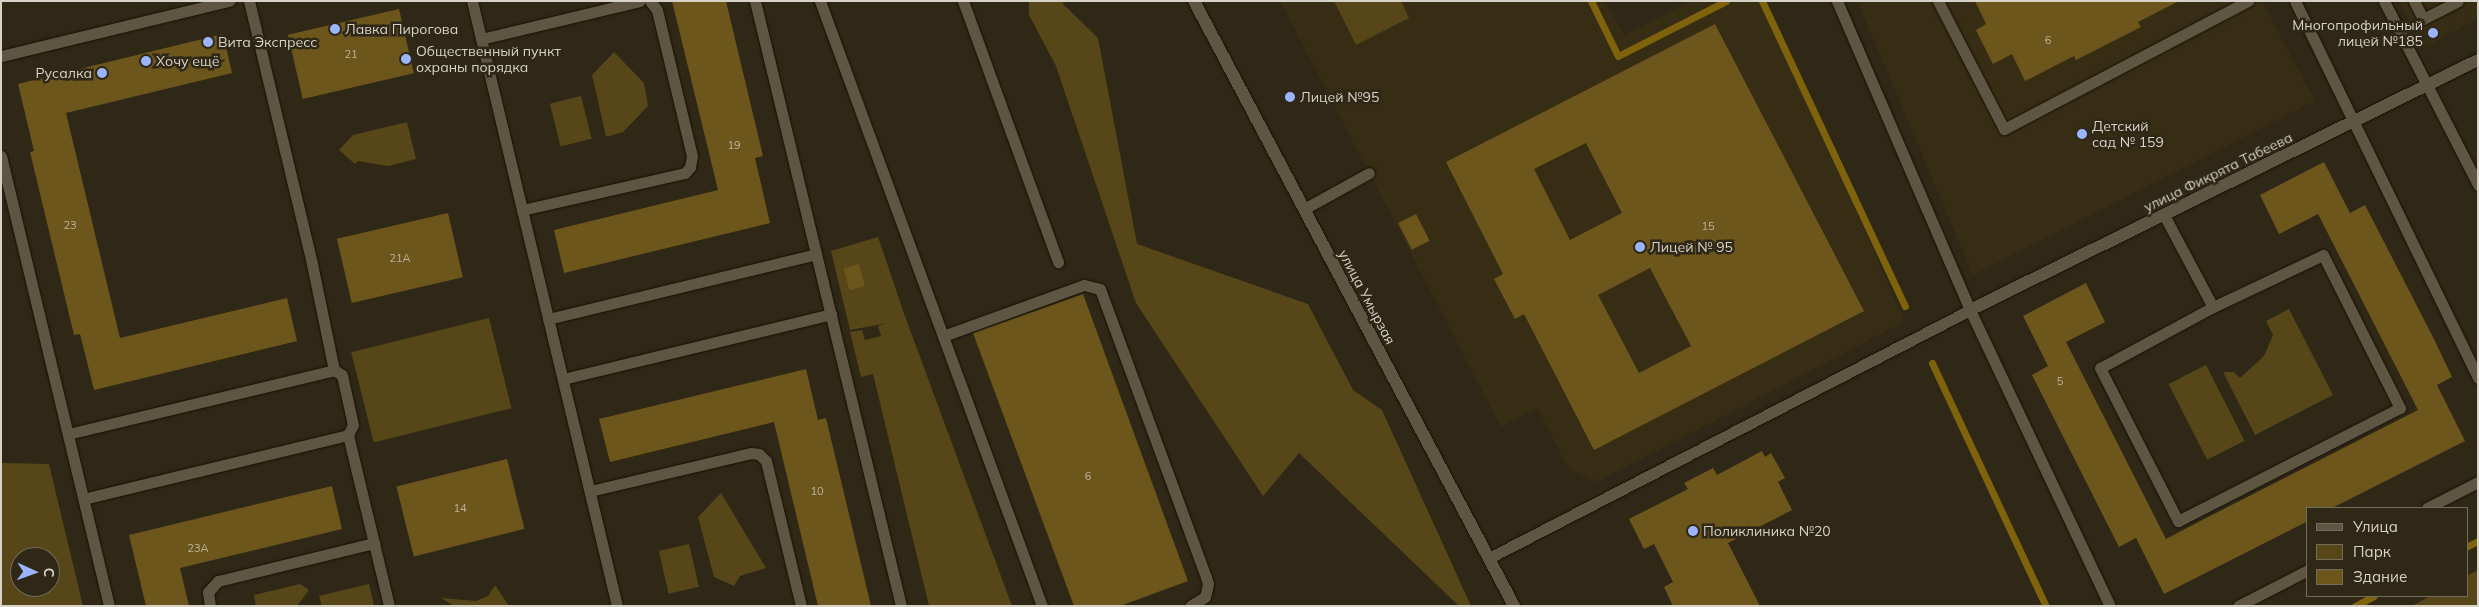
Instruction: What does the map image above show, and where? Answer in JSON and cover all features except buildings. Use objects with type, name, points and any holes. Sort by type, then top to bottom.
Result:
[{"type":"street","name":"улица Умырзая","points":[[1194,1],[1514,606]]},
{"type":"street","name":"улица Фикрята Табеева","points":[[1970,310],[2478,60]]},
{"type":"lane","points":[[1,56],[228,1]]},
{"type":"lane","points":[[249,1],[312,264],[334,370],[342,376],[354,425],[348,435],[389,606]]},
{"type":"lane","points":[[472,1],[617,606]]},
{"type":"lane","points":[[481,39],[640,1]]},
{"type":"lane","points":[[522,210],[685,173],[690,168],[692,156],[657,10],[650,1]]},
{"type":"lane","points":[[755,1],[901,606]]},
{"type":"lane","points":[[820,1],[1042,606]]},
{"type":"lane","points":[[963,1],[1058,262]]},
{"type":"lane","points":[[1837,1],[1970,310],[2110,606]]},
{"type":"lane","points":[[1938,1],[2004,128],[2240,3]]},
{"type":"lane","points":[[2295,1],[2478,378]]},
{"type":"lane","points":[[2384,1],[2478,185]]},
{"type":"lane","points":[[2414,1],[2423,19],[2458,1]]},
{"type":"lane","points":[[1,156],[110,606]]},
{"type":"lane","points":[[1304,209],[1369,173]]},
{"type":"lane","points":[[2164,215],[2213,306]]},
{"type":"lane","points":[[548,318],[816,254]]},
{"type":"lane","points":[[2323,255],[2400,408],[2178,521],[2100,368],[2213,306],[2323,255]]},
{"type":"lane","points":[[943,336],[1084,285],[1100,289],[1206,577],[1205,597],[1190,606]]},
{"type":"lane","points":[[1489,558],[1970,310]]},
{"type":"lane","points":[[563,379],[831,314]]},
{"type":"lane","points":[[68,434],[334,370]]},
{"type":"lane","points":[[84,499],[348,435]]},
{"type":"lane","points":[[590,492],[751,453],[759,454],[766,461],[801,606]]},
{"type":"lane","points":[[2429,507],[2478,482]]},
{"type":"lane","points":[[210,606],[208,592],[218,581],[374,543]]},
{"type":"lane","points":[[2238,606],[2306,571]]},
{"type":"shaded area","name":"Лицей № 95","points":[[1280,1],[1605,1],[1624,35],[1691,1],[1767,1],[1904,322],[1597,482],[1569,469],[1537,408],[1501,427]]},
{"type":"shaded area","name":"Детский сад № 159","points":[[1857,1],[2262,1],[2315,101],[1973,275]]},
{"type":"shaded area","name":"Многопрофильный лицей №185","points":[[2399,1],[2478,1],[2478,19],[2423,48]]},
{"type":"green space","points":[[1029,1],[1067,1],[1062,3],[1098,38],[1137,244],[1308,304],[1353,390],[1382,410],[1471,606],[1459,606],[1299,453],[1263,496],[1136,303],[1056,66],[1029,15]]},
{"type":"green space","points":[[1334,1],[1401,1],[1409,18],[1356,45]]},
{"type":"green space","points":[[614,52],[644,83],[648,106],[623,132],[606,136],[592,75]]},
{"type":"green space","points":[[581,96],[592,139],[561,146],[550,104]]},
{"type":"green space","points":[[407,122],[416,159],[388,166],[358,161],[355,164],[339,150],[353,135]]},
{"type":"green space","points":[[878,237],[906,319],[1012,606],[929,606],[873,374],[861,377],[850,332],[862,330],[865,340],[881,336],[878,326],[888,323],[850,330],[831,251]]},
{"type":"green space","points":[[2289,309],[2333,395],[2255,435],[2223,372],[2234,372],[2240,378],[2264,356],[2273,335],[2266,321]]},
{"type":"green space","points":[[489,318],[511,408],[374,443],[351,352]]},
{"type":"green space","points":[[2206,365],[2245,441],[2207,460],[2169,384]]},
{"type":"green space","points":[[1,463],[49,464],[83,606],[1,606]]},
{"type":"green space","points":[[721,493],[766,568],[740,576],[734,586],[714,577],[698,517]]},
{"type":"green space","points":[[689,544],[699,587],[669,594],[659,551]]},
{"type":"green space","points":[[2478,570],[2478,606],[2412,606],[2428,597],[2469,597],[2469,574]]},
{"type":"green space","points":[[300,584],[309,590],[297,606],[256,606],[254,595]]},
{"type":"green space","points":[[369,584],[374,606],[322,606],[319,596]]},
{"type":"green space","points":[[495,585],[509,606],[454,606],[441,598],[476,601],[488,596]]},
{"type":"waterway","points":[[1591,1],[1618,56],[1726,1]]},
{"type":"waterway","points":[[1762,1],[1905,306]]},
{"type":"waterway","points":[[1932,363],[2046,606]]},
{"type":"waterway","points":[[2469,546],[2478,541]]},
{"type":"waterway","points":[[2355,606],[2372,597]]},
{"type":"place","name":"Лавка Пирогова","points":[[335,29]]},
{"type":"place","name":"Многопрофильный лицей №185","points":[[2433,33]]},
{"type":"place","name":"Вита Экспресс","points":[[208,42]]},
{"type":"place","name":"Общественный пункт охраны порядка","points":[[406,59]]},
{"type":"place","name":"Хочу ещё","points":[[146,61]]},
{"type":"place","name":"Русалка","points":[[102,73]]},
{"type":"place","name":"Лицей №95","points":[[1290,97]]},
{"type":"place","name":"Детский сад № 159","points":[[2082,134]]},
{"type":"place","name":"Лицей № 95","points":[[1640,247]]},
{"type":"place","name":"Поликлиника №20","points":[[1693,531]]}]
